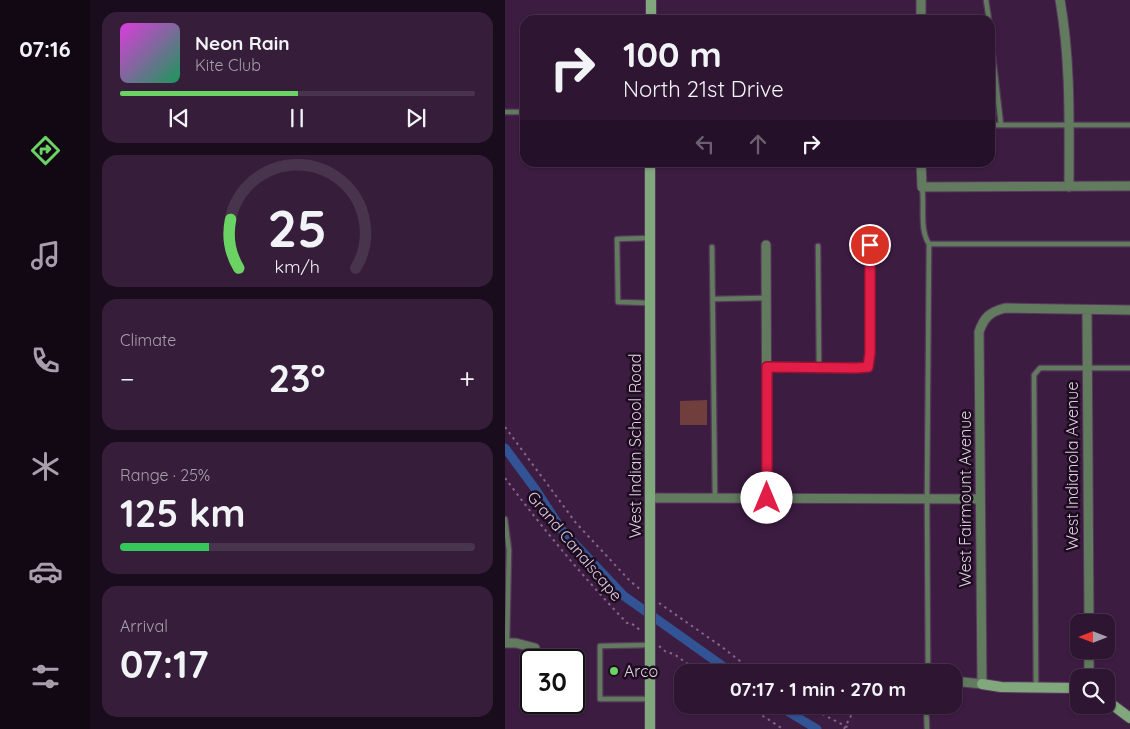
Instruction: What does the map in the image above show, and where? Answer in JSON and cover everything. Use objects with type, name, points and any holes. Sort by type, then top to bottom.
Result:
[{"type":"main road","points":[[651,0],[651,15]]},
{"type":"main road","name":"West Indian School Road","points":[[650,167],[650,729]]},
{"type":"main road","points":[[982,684],[1070,688]]},
{"type":"main road","points":[[1115,707],[1130,718]]},
{"type":"street","points":[[921,0],[921,15]]},
{"type":"street","points":[[1060,0],[1067,48],[1069,187]]},
{"type":"street","points":[[921,167],[922,187],[1130,186]]},
{"type":"street","points":[[767,245],[767,498]]},
{"type":"street","points":[[767,367],[868,367],[870,353],[870,245]]},
{"type":"street","name":"West Fairmount Avenue","points":[[982,684],[979,332],[987,315],[1005,308],[1087,310]]},
{"type":"street","points":[[1087,310],[1130,310]]},
{"type":"street","name":"West Indianola Avenue","points":[[1087,310],[1089,614]]},
{"type":"street","points":[[650,498],[980,499]]},
{"type":"street","points":[[506,643],[516,643],[535,648]]},
{"type":"street","points":[[962,682],[982,684]]},
{"type":"lane","points":[[986,0],[988,15]]},
{"type":"lane","points":[[995,74],[1001,125]]},
{"type":"lane","points":[[505,112],[520,112]]},
{"type":"lane","points":[[995,125],[1130,125]]},
{"type":"lane","points":[[922,187],[924,237],[929,244],[928,664]]},
{"type":"lane","points":[[650,238],[617,239],[618,302],[650,303]]},
{"type":"lane","points":[[929,244],[1130,244]]},
{"type":"lane","points":[[818,246],[819,368]]},
{"type":"lane","points":[[712,247],[715,498]]},
{"type":"lane","points":[[713,299],[767,298]]},
{"type":"lane","points":[[1036,687],[1034,374],[1040,368],[1130,368]]},
{"type":"lane","points":[[505,519],[509,550],[506,643]]},
{"type":"lane","points":[[649,645],[600,646],[600,699],[650,699]]},
{"type":"lane","points":[[926,714],[927,729]]},
{"type":"path","points":[[505,427],[576,523],[632,583]]},
{"type":"path","name":"Grand Canalscape","points":[[505,478],[559,549],[627,623],[631,623]]},
{"type":"path","points":[[668,609],[743,664]]},
{"type":"path","points":[[666,652],[675,654],[688,664]]},
{"type":"path","points":[[760,714],[783,729]]},
{"type":"path","points":[[821,714],[845,728],[851,729]]},
{"type":"path","points":[[845,728],[852,714]]},
{"type":"shaded area","points":[[707,400],[707,425],[680,425],[680,401]]},
{"type":"waterway","points":[[505,448],[562,530],[624,596],[720,664]]},
{"type":"waterway","points":[[792,714],[817,729]]},
{"type":"place","name":"Arco","points":[[614,671]]},
{"type":"route","points":[[767,498],[767,367],[868,367],[870,353],[870,245]]}]
